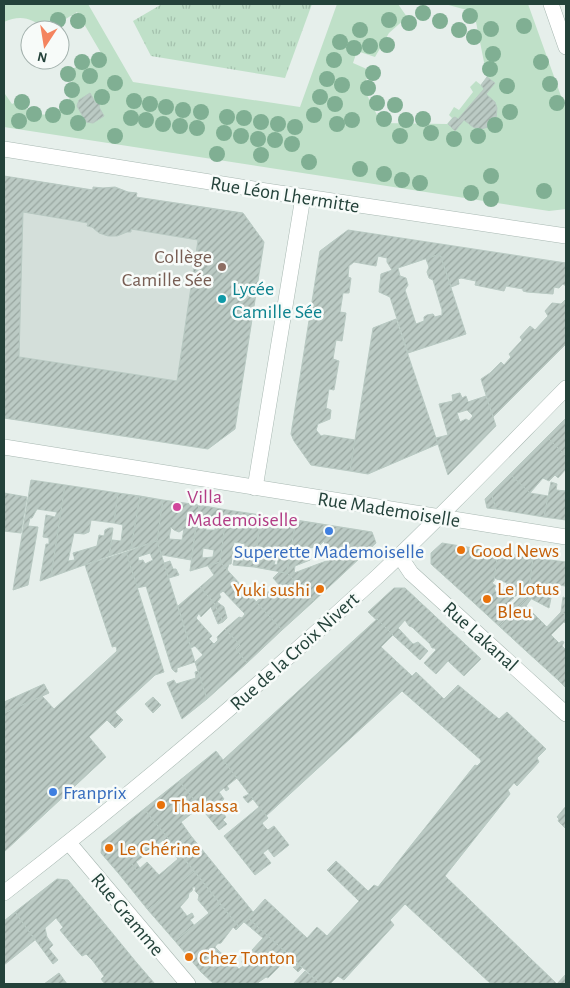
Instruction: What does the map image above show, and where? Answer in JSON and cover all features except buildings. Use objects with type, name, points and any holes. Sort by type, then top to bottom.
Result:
[{"type":"street","points":[[551,4],[566,47]]},
{"type":"street","name":"Rue Léon Lhermitte","points":[[4,149],[566,236]]},
{"type":"street","points":[[255,488],[303,196]]},
{"type":"street","name":"Rue de la Croix Nivert","points":[[4,893],[225,714],[399,556],[566,388]]},
{"type":"street","name":"Rue Mademoiselle","points":[[4,447],[566,537]]},
{"type":"street","name":"Rue Lakanal","points":[[399,556],[411,573],[566,714]]},
{"type":"street","name":"Rue Gramme","points":[[68,843],[188,984]]},
{"type":"shaded area","points":[[4,176],[92,190],[93,187],[115,187],[137,193],[136,197],[243,213],[264,242],[235,429],[208,449],[4,418]]},
{"type":"green space","points":[[4,4],[88,4],[133,82],[300,107],[337,4],[398,4],[407,17],[389,33],[375,57],[357,51],[353,63],[369,70],[364,89],[381,123],[447,124],[452,118],[449,115],[454,107],[459,110],[473,92],[470,87],[476,81],[481,85],[487,77],[474,12],[445,4],[528,4],[566,110],[566,209],[549,211],[4,127],[5,94],[12,104],[18,101],[28,110],[39,114],[59,111],[71,95],[72,84],[69,71],[101,53],[77,12],[64,20],[15,18],[4,22]]},
{"type":"green space","points":[[162,4],[312,4],[285,78],[151,56],[133,21]]},
{"type":"place","name":"Collège Camille Sée","points":[[222,267]]},
{"type":"place","name":"Lycée Camille Sée","points":[[222,299]]},
{"type":"place","name":"Villa Mademoiselle","points":[[177,507]]},
{"type":"place","name":"Superette Mademoiselle","points":[[329,531]]},
{"type":"place","name":"Good News","points":[[461,550]]},
{"type":"place","name":"Yuki sushi","points":[[320,589]]},
{"type":"place","name":"Le Lotus Bleu","points":[[487,599]]},
{"type":"place","name":"Franprix","points":[[53,792]]},
{"type":"place","name":"Thalassa","points":[[161,805]]},
{"type":"place","name":"Le Chérine","points":[[109,848]]},
{"type":"place","name":"Chez Tonton","points":[[189,957]]}]
